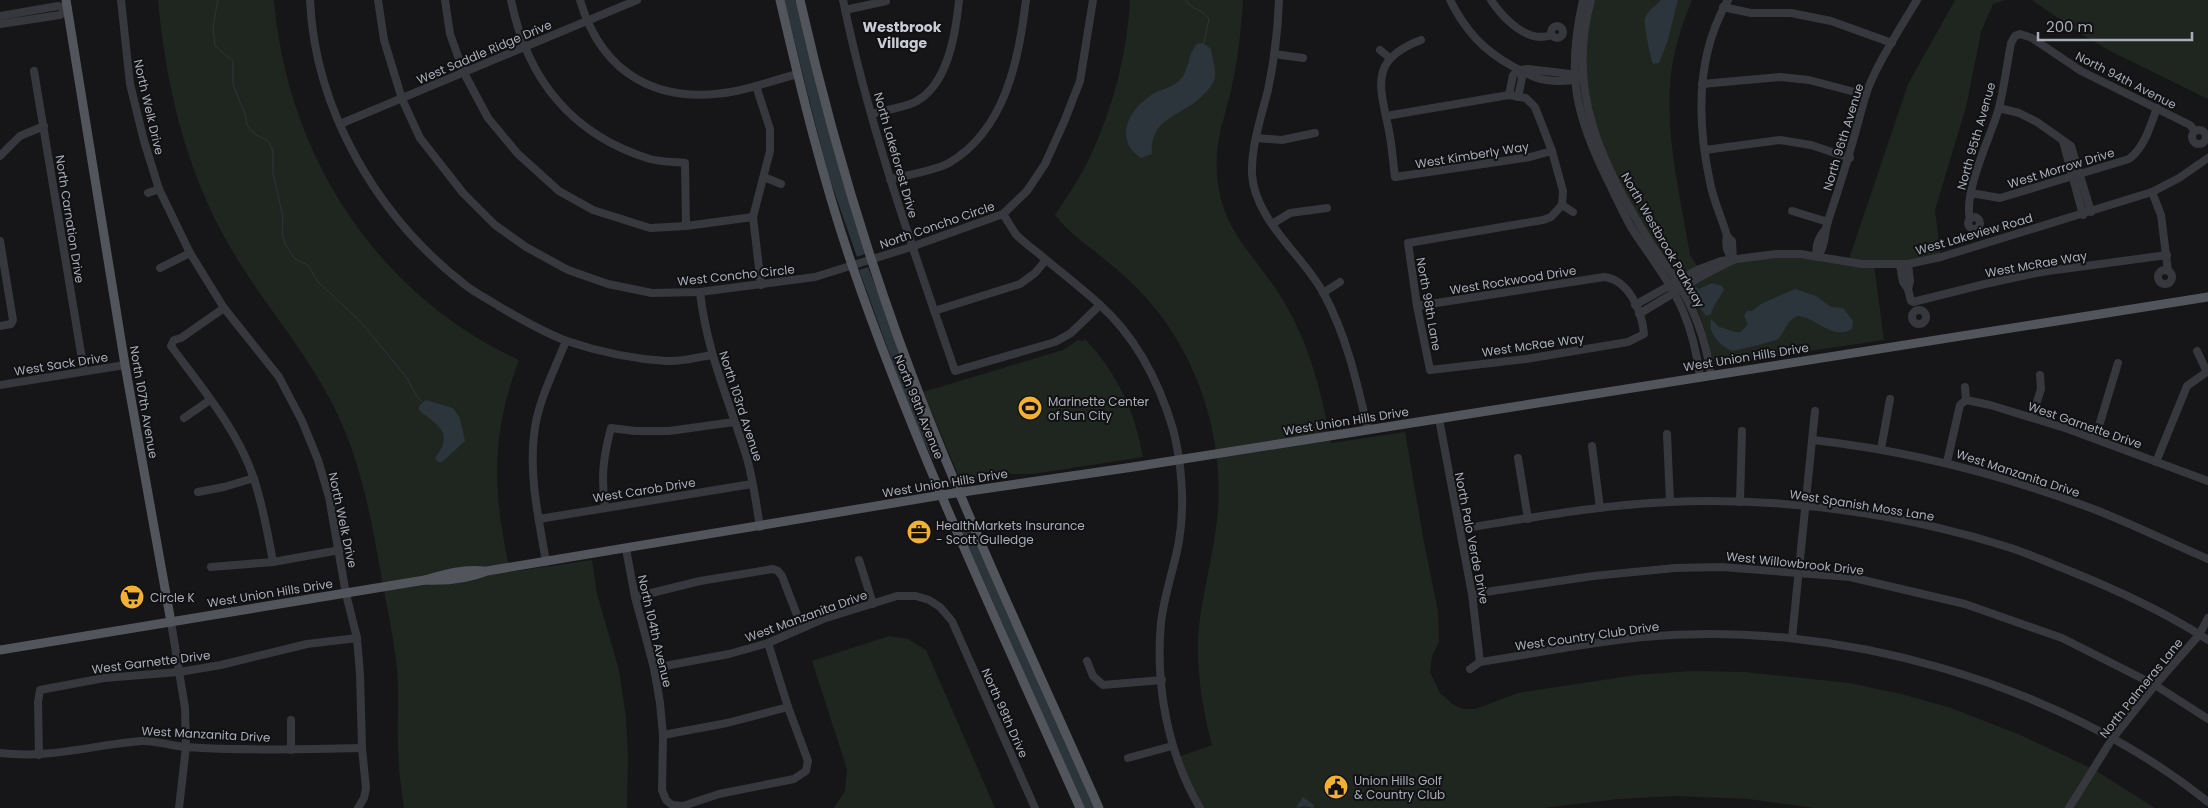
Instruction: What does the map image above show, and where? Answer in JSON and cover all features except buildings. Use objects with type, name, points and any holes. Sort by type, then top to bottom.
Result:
[{"type":"main road","name":"North 99th Avenue","points":[[780,0],[798,74],[853,265],[902,400],[1080,808]]},
{"type":"main road","name":"North 99th Avenue","points":[[800,0],[840,160],[871,260],[918,392],[1099,808]]},
{"type":"main road","name":"North 107th Avenue","points":[[67,4],[125,364],[171,622]]},
{"type":"main road","name":"West Union Hills Drive","points":[[0,650],[346,594],[425,580],[447,573],[470,570],[487,571],[546,562],[960,492],[1178,460],[2208,296]]},
{"type":"street","name":"North Welk Drive","points":[[121,0],[130,84],[144,141],[159,188],[190,253],[224,308],[279,377],[302,421],[318,460],[329,496],[340,550],[346,594],[357,638],[361,689],[362,748],[366,788],[364,798],[358,808]]},
{"type":"street","points":[[310,0],[315,46],[327,91],[340,124],[367,178],[397,219],[430,256],[473,290],[519,318],[566,341],[617,355],[669,361],[712,356]]},
{"type":"street","points":[[378,0],[384,40],[402,99]]},
{"type":"street","points":[[445,0],[450,34],[464,73],[488,118],[518,154],[559,191],[593,210],[650,228],[686,226],[753,217]]},
{"type":"street","points":[[511,0],[524,48],[552,94],[586,127],[612,144],[652,160],[685,163],[686,226]]},
{"type":"street","points":[[580,0],[587,22],[602,48],[620,69],[640,83],[669,92],[700,95],[735,92],[798,74]]},
{"type":"street","name":"West Saddle Ridge Drive","points":[[340,124],[637,0]]},
{"type":"street","name":"North Lakeforest Drive","points":[[843,0],[890,179],[911,246],[955,371],[1055,342],[1071,333],[1100,305]]},
{"type":"street","points":[[872,114],[914,102],[936,84],[946,66],[957,21],[959,0]]},
{"type":"street","points":[[890,179],[947,164],[972,146],[992,122],[1006,93],[1021,40],[1026,0]]},
{"type":"street","name":"North Concho Circle","points":[[853,265],[1003,214],[1027,191],[1045,164],[1080,80],[1093,0]]},
{"type":"street","points":[[1279,0],[1274,54],[1256,138],[1252,176],[1257,198],[1272,224],[1299,257],[1324,293],[1353,365],[1368,430]]},
{"type":"street","points":[[1460,0],[1451,2],[1469,32],[1482,47],[1496,58],[1531,77],[1545,80],[1577,76]]},
{"type":"street","points":[[1491,0],[1516,29],[1546,37],[1552,35]]},
{"type":"street","name":"North Westbrook Parkway","points":[[1583,0],[1574,45],[1580,111],[1589,141],[1630,225],[1674,293],[1690,329],[1700,377]]},
{"type":"street","name":"North Westbrook Parkway","points":[[1591,0],[1577,76],[1588,111],[1600,148],[1637,220],[1679,285],[1703,337],[1711,376]]},
{"type":"street","name":"North 96th Avenue","points":[[1817,257],[1822,251],[1826,226],[1850,158],[1866,95],[1892,43],[1917,0]]},
{"type":"street","points":[[845,10],[886,2]]},
{"type":"street","points":[[0,16],[67,4]]},
{"type":"street","points":[[0,24],[60,14],[67,4]]},
{"type":"street","points":[[1733,260],[1728,254],[1726,242],[1728,236],[1710,183],[1702,113],[1702,84],[1708,49],[1726,4],[1751,13],[1791,13],[1831,21],[1892,43]]},
{"type":"street","name":"North 95th Avenue","points":[[1970,220],[1968,212],[1971,193],[1999,108],[2011,44],[2015,36],[2020,34]]},
{"type":"street","name":"North 94th Avenue","points":[[2020,34],[2032,38],[2081,71],[2190,125],[2196,131]]},
{"type":"street","points":[[1421,40],[1403,47],[1390,58],[1381,78],[1386,116],[1513,96],[1526,98],[1535,107],[1552,151],[1563,191],[1562,205],[1573,212]]},
{"type":"street","points":[[1380,50],[1390,58]]},
{"type":"street","points":[[1274,54],[1304,58]]},
{"type":"street","points":[[1513,96],[1513,75],[1519,70]]},
{"type":"street","name":"North Carnation Drive","points":[[34,71],[84,372]]},
{"type":"street","points":[[1702,84],[1780,77],[1809,80],[1866,95]]},
{"type":"street","points":[[756,86],[770,129],[770,152],[753,217],[761,285]]},
{"type":"street","name":"West Concho Circle","points":[[402,99],[420,138],[463,193],[495,225],[526,247],[568,270],[608,284],[652,293],[700,292],[761,285],[815,277],[853,265]]},
{"type":"street","points":[[1999,108],[2019,113],[2048,128],[2063,141],[2076,175],[2087,214]]},
{"type":"street","name":"West Morrow Drive","points":[[1971,193],[2000,198],[2129,159],[2136,154],[2144,140],[2157,108]]},
{"type":"street","name":"West Kimberly Way","points":[[1386,116],[1395,178],[1530,157],[1552,151]]},
{"type":"street","points":[[0,156],[20,136],[44,126]]},
{"type":"street","points":[[1256,138],[1282,140],[1315,133]]},
{"type":"street","points":[[1705,150],[1780,140],[1811,145],[1850,158]]},
{"type":"street","name":"West Lakeview Road","points":[[1639,314],[1674,293],[1679,285],[1703,267],[1721,261],[1776,254],[1817,257],[1862,264],[1904,264],[1940,258],[2087,214],[2152,192],[2179,178],[2208,158]]},
{"type":"street","points":[[764,177],[781,184]]},
{"type":"street","points":[[148,193],[159,188]]},
{"type":"street","points":[[2152,192],[2161,215],[2168,271]]},
{"type":"street","name":"North 98th Lane","points":[[1430,370],[1417,306],[1408,243],[1543,220],[1551,217],[1562,205]]},
{"type":"street","points":[[1272,224],[1290,213],[1327,208]]},
{"type":"street","points":[[1792,211],[1826,226]]},
{"type":"street","points":[[1003,214],[1016,234],[1100,305],[1131,340],[1154,376],[1172,428],[1178,460],[1181,512],[1179,541],[1162,623],[1162,680],[1172,746],[1184,778],[1198,807]]},
{"type":"street","points":[[0,241],[13,320],[9,324],[0,326]]},
{"type":"street","points":[[160,268],[190,253]]},
{"type":"street","name":"West McRae Way","points":[[1914,302],[2041,272],[2166,256]]},
{"type":"street","points":[[934,311],[1020,284],[1035,273],[1046,260]]},
{"type":"street","points":[[1904,264],[1910,281],[1908,289],[1918,310]]},
{"type":"street","name":"West Rockwood Drive","points":[[1417,306],[1604,277],[1612,278],[1624,286],[1636,305]]},
{"type":"street","points":[[1324,293],[1340,282]]},
{"type":"street","name":"West Lakeview Road","points":[[1636,305],[1668,285],[1679,285]]},
{"type":"street","name":"North 103rd Avenue","points":[[700,292],[702,319],[712,356],[746,457],[760,527]]},
{"type":"street","points":[[1636,305],[1639,314]]},
{"type":"street","points":[[224,308],[181,338],[174,340],[171,346],[232,432],[254,478],[266,520],[274,562]]},
{"type":"street","name":"West McRae Way","points":[[1430,370],[1526,359],[1628,342],[1644,334],[1643,322],[1639,314]]},
{"type":"street","points":[[546,562],[533,480],[534,435],[544,395],[566,341]]},
{"type":"street","points":[[2156,462],[2187,386],[2208,371],[2197,351]]},
{"type":"street","points":[[2094,438],[2118,363]]},
{"type":"street","name":"West Sack Drive","points":[[0,385],[125,364]]},
{"type":"street","points":[[2032,417],[2040,389],[2040,375]]},
{"type":"street","points":[[1947,462],[1960,405],[1966,400],[1965,387]]},
{"type":"street","points":[[1881,449],[1890,399]]},
{"type":"street","points":[[184,418],[210,400]]},
{"type":"street","name":"West Garnette Drive","points":[[1966,400],[2032,417],[2208,481]]},
{"type":"street","points":[[1792,638],[1815,411]]},
{"type":"street","name":"North Palo Verde Drive","points":[[1439,419],[1472,594],[1480,662]]},
{"type":"street","points":[[605,508],[601,476],[611,428],[635,431],[669,431],[734,422]]},
{"type":"street","points":[[1740,502],[1742,431]]},
{"type":"street","points":[[1666,434],[1670,502]]},
{"type":"street","name":"West Manzanita Drive","points":[[1813,440],[1881,449],[1947,462],[2029,487],[2097,511],[2208,559]]},
{"type":"street","points":[[1592,446],[1600,508]]},
{"type":"street","points":[[1518,458],[1528,518]]},
{"type":"street","points":[[198,492],[254,478]]},
{"type":"street","name":"West Carob Drive","points":[[539,519],[752,484]]},
{"type":"street","name":"West Spanish Moss Lane","points":[[1460,529],[1600,508],[1670,502],[1740,502],[1806,505],[1916,523],[2011,548],[2117,590],[2208,640]]},
{"type":"street","name":"North 104th Avenue","points":[[626,548],[635,597],[654,668],[663,735],[662,790],[666,800],[672,805],[683,806],[719,794],[794,779],[806,771],[808,761],[788,707]]},
{"type":"street","points":[[211,567],[274,562],[340,550]]},
{"type":"street","points":[[859,560],[872,604]]},
{"type":"street","name":"West Willowbrook Drive","points":[[1472,594],[1593,576],[1675,568],[1722,567],[1850,577],[1965,604],[2062,638],[2154,686],[2208,719]]},
{"type":"street","points":[[635,597],[700,581],[773,569],[782,576],[802,628]]},
{"type":"street","name":"West Manzanita Drive","points":[[654,668],[729,654],[768,643],[802,628],[872,604],[904,596],[923,598],[940,607],[955,627]]},
{"type":"street","points":[[2199,635],[2208,618]]},
{"type":"street","name":"North 107th Avenue","points":[[171,622],[185,708],[186,747],[179,808]]},
{"type":"street","name":"North 99th Drive","points":[[955,627],[1035,808]]},
{"type":"street","name":"West Country Club Drive","points":[[1470,669],[1480,662],[1644,637],[1716,635],[1792,638],[1887,653],[1963,674],[2041,703],[2112,739],[2185,784],[2208,802]]},
{"type":"street","name":"North Palmeras Lane","points":[[2068,808],[2112,739],[2154,686],[2199,635]]},
{"type":"street","name":"West Garnette Drive","points":[[39,754],[38,702],[40,690],[104,678],[179,672],[221,665],[307,644],[357,638]]},
{"type":"street","points":[[663,735],[726,723],[788,707],[768,643]]},
{"type":"street","points":[[1087,661],[1093,676],[1103,686],[1162,680]]},
{"type":"street","points":[[291,720],[291,750]]},
{"type":"street","name":"West Manzanita Drive","points":[[0,754],[39,754],[143,741],[186,747],[291,750],[362,748]]},
{"type":"street","points":[[1128,758],[1172,746]]},
{"type":"shaded area","points":[[158,0],[274,0],[282,57],[298,112],[320,165],[348,213],[382,258],[422,298],[468,332],[519,360],[503,415],[497,465],[500,516],[510,572],[592,560],[597,594],[619,670],[626,717],[628,757],[627,808],[404,808],[399,759],[398,682],[395,651],[372,524],[353,452],[335,408],[322,384],[244,271],[201,189],[190,158],[173,96],[166,65]]},
{"type":"shaded area","points":[[784,0],[795,0],[797,6],[865,254],[857,257],[828,174]]},
{"type":"shaded area","points":[[1130,0],[1243,0],[1236,68],[1217,150],[1217,175],[1223,205],[1228,220],[1279,294],[1298,329],[1318,385],[1331,443],[1405,432],[1438,611],[1439,642],[1432,656],[1430,672],[1440,693],[1454,705],[1463,709],[1475,709],[1518,693],[1636,675],[1690,671],[1744,672],[1849,683],[1901,694],[1951,708],[2018,734],[2093,769],[2155,808],[1814,808],[1748,799],[1675,796],[1618,799],[1544,808],[1200,808],[1178,757],[1212,745],[1201,693],[1198,667],[1198,640],[1218,505],[1219,481],[1213,434],[1200,388],[1191,366],[1173,333],[1149,301],[1130,281],[1074,235],[1055,215],[1083,170],[1096,144],[1111,104],[1126,42]]},
{"type":"shaded area","points":[[1589,0],[1692,0],[1675,52],[1671,74],[1669,106],[1672,149],[1690,255],[1698,267],[1743,254],[1779,250],[1849,259],[1908,84],[1955,0],[2005,0],[1993,4],[1981,32],[1966,107],[1935,210],[1941,257],[1874,265],[1884,340],[1722,364],[1713,362],[1708,340],[1691,294],[1679,274],[1660,260],[1652,249],[1606,168],[1589,132],[1579,94],[1577,66]]},
{"type":"shaded area","points":[[1661,0],[1678,0],[1667,43],[1659,63],[1653,64],[1645,18],[1650,10]]},
{"type":"shaded area","points":[[2032,0],[2208,0],[2208,99],[2110,51],[2078,32]]},
{"type":"shaded area","points":[[1203,43],[1211,49],[1215,74],[1212,84],[1196,101],[1162,124],[1156,132],[1153,141],[1152,154],[1141,158],[1132,150],[1127,141],[1126,132],[1132,114],[1146,99],[1173,85],[1183,77],[1194,48],[1197,44]]},
{"type":"shaded area","points":[[868,267],[941,457],[933,460],[913,418],[859,270]]},
{"type":"shaded area","points":[[1712,283],[1722,286],[1724,290],[1711,314],[1706,316],[1700,308],[1692,287],[1694,286],[1699,289]]},
{"type":"shaded area","points":[[1795,289],[1816,296],[1831,307],[1843,308],[1853,321],[1852,329],[1838,332],[1805,317],[1798,316],[1791,320],[1778,339],[1733,351],[1719,343],[1713,334],[1710,324],[1711,319],[1719,327],[1741,332],[1748,324],[1744,316],[1747,311],[1752,311],[1761,304]]},
{"type":"shaded area","name":"Marinette Center of Sun City","points":[[1085,339],[1106,365],[1130,408],[1143,457],[1033,474],[1007,474],[967,481],[960,479],[923,392],[1063,350],[1078,340],[1083,341]]},
{"type":"shaded area","points":[[426,400],[453,408],[460,418],[465,441],[442,462],[438,462],[435,458],[442,446],[443,433],[437,424],[419,410],[419,406]]},
{"type":"shaded area","points":[[969,526],[1097,808],[1084,808],[961,530]]},
{"type":"shaded area","points":[[889,636],[908,639],[926,650],[995,808],[834,808],[845,791],[847,769],[812,661]]},
{"type":"shaded area","points":[[1303,797],[1314,805],[1313,808],[1304,806],[1296,808]]},
{"type":"waterway","points":[[218,0],[213,26],[215,46],[233,61],[233,84],[245,114],[247,125],[255,134],[268,141],[273,151],[273,173],[283,217],[282,232],[285,244],[295,259],[308,265],[318,282],[360,321],[407,378],[417,397],[422,402]]},
{"type":"waterway","points":[[1185,0],[1209,19],[1204,43]]},
{"type":"place","name":"Marinette Center of Sun City","points":[[1030,408]]},
{"type":"place","name":"HealthMarkets Insurance - Scott Gulledge","points":[[919,532]]},
{"type":"place","name":"Circle K","points":[[132,597]]},
{"type":"place","name":"Union Hills Golf & Country Club","points":[[1336,787]]},
{"type":"district","name":"Westbrook Village","points":[[902,36]]}]
